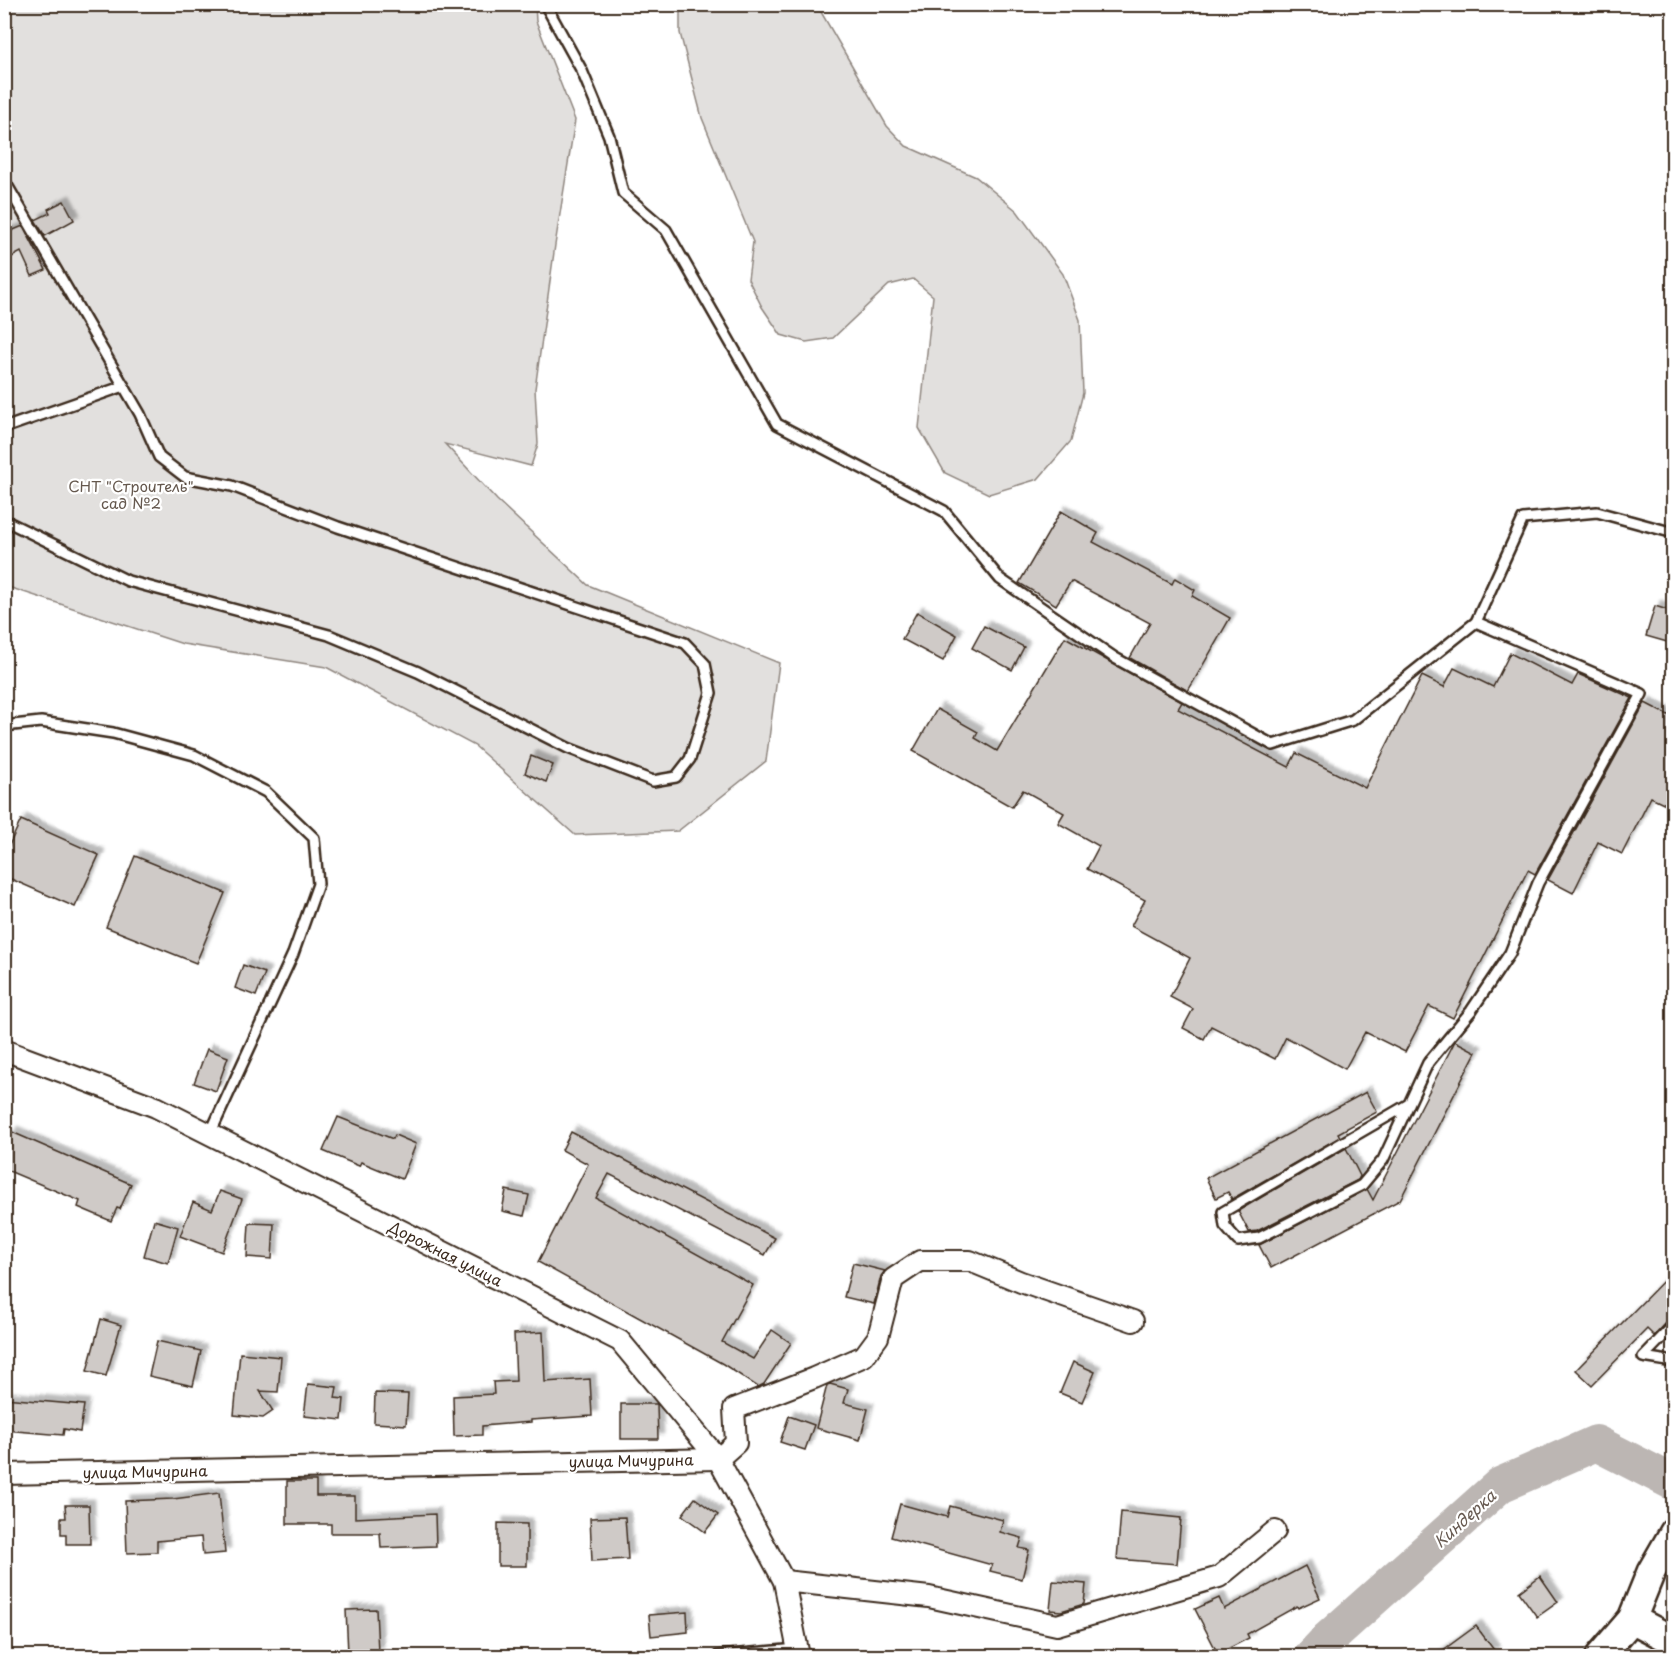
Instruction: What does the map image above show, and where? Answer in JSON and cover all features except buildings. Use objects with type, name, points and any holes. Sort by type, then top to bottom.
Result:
[{"type":"street","name":"Дорожная улица","points":[[4,1050],[156,1107],[620,1341],[718,1458],[784,1581],[798,1653]]},
{"type":"street","points":[[718,1458],[736,1443],[734,1409],[864,1356],[878,1337],[893,1279],[920,1260],[970,1261],[1021,1282],[1133,1321]]},
{"type":"street","name":"улица Мичурина","points":[[4,1474],[718,1458]]},
{"type":"street","points":[[784,1581],[929,1597],[1057,1625],[1219,1576],[1275,1531]]},
{"type":"street","points":[[1600,1656],[1632,1619],[1651,1572],[1674,1532]]},
{"type":"street","points":[[1632,1619],[1674,1641]]},
{"type":"lane","points":[[545,4],[582,71],[609,136],[623,193],[666,230],[777,424],[944,511],[1000,579],[1115,658],[1273,745],[1353,720],[1476,622],[1523,519],[1597,512],[1674,533]]},
{"type":"lane","points":[[4,180],[140,414],[159,457],[185,477],[232,486],[338,527],[685,643],[705,664],[711,693],[690,759],[676,777],[653,781],[568,748],[418,672],[329,635],[128,581],[4,520]]},
{"type":"lane","points":[[4,428],[124,386]]},
{"type":"lane","points":[[1409,1104],[1223,1212],[1225,1227],[1238,1241],[1259,1238],[1362,1185],[1383,1160],[1409,1104],[1428,1063],[1471,1011],[1510,953],[1538,883],[1642,694],[1476,622]]},
{"type":"lane","points":[[4,726],[41,722],[103,731],[194,755],[266,792],[314,838],[318,884],[293,954],[210,1134]]},
{"type":"lane","points":[[1674,1325],[1643,1357],[1674,1362]]},
{"type":"lane","points":[[718,1656],[798,1653]]},
{"type":"green space","name":"СНТ \"Строитель\" сад №2","points":[[5,5],[535,5],[536,21],[575,120],[535,389],[538,444],[531,466],[445,444],[497,500],[588,585],[779,663],[766,761],[678,831],[575,835],[475,746],[326,667],[183,644],[5,586]]},
{"type":"green space","points":[[680,5],[817,5],[887,126],[906,146],[976,177],[1017,211],[1063,274],[1080,320],[1083,393],[1071,441],[1038,479],[989,494],[945,473],[919,428],[933,296],[913,279],[889,285],[833,338],[806,342],[781,335],[762,307],[748,279],[753,242],[702,118],[680,33]]},
{"type":"waterway","name":"Киндерка","points":[[1312,1656],[1328,1639],[1500,1485],[1596,1443],[1674,1483]]}]
